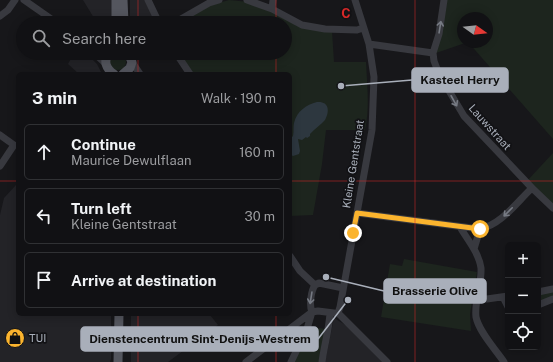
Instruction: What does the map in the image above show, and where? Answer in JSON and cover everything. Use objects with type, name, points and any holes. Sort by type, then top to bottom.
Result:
[{"type":"main road","points":[[116,0],[116,16]]},
{"type":"main road","points":[[124,0],[124,16]]},
{"type":"main road","points":[[106,60],[108,70],[110,72]]},
{"type":"main road","points":[[127,72],[132,62]]},
{"type":"main road","points":[[118,316],[119,360]]},
{"type":"main road","points":[[119,360],[123,316]]},
{"type":"street","points":[[0,16],[8,10],[15,0]]},
{"type":"street","points":[[24,0],[46,16]]},
{"type":"street","points":[[148,0],[156,16]]},
{"type":"street","points":[[186,16],[209,3],[219,0]]},
{"type":"street","points":[[247,0],[272,9],[285,16]]},
{"type":"street","points":[[272,9],[273,0]]},
{"type":"street","name":"Kleine Gentstraat","points":[[322,362],[325,342],[334,313],[340,307],[372,130],[374,77],[368,44],[355,0]]},
{"type":"street","points":[[368,44],[433,53],[439,34],[444,0]]},
{"type":"street","points":[[292,20],[302,25],[325,29],[357,30],[363,28]]},
{"type":"street","name":"Lauwstraat","points":[[433,53],[434,61],[439,74],[464,116],[523,180],[553,208]]},
{"type":"street","points":[[102,60],[106,64]]},
{"type":"street","points":[[181,60],[189,72]]},
{"type":"street","points":[[132,62],[139,72]]},
{"type":"street","points":[[0,135],[14,145],[0,166]]},
{"type":"street","points":[[357,213],[480,229],[498,221],[532,188]]},
{"type":"street","points":[[460,227],[474,249],[481,269],[476,318],[480,327],[504,362]]},
{"type":"street","points":[[474,249],[480,229]]},
{"type":"street","points":[[292,259],[300,270],[315,285]]},
{"type":"street","points":[[315,285],[319,284],[343,288]]},
{"type":"street","points":[[290,362],[307,329],[312,312],[310,306],[313,288],[315,285]]},
{"type":"street","points":[[541,291],[553,289]]},
{"type":"street","points":[[477,298],[487,299],[505,296]]},
{"type":"street","points":[[541,305],[553,299]]},
{"type":"street","points":[[246,362],[312,312],[318,311],[334,313],[387,362]]},
{"type":"shaded area","points":[[83,0],[112,0],[112,16],[93,16]]},
{"type":"shaded area","points":[[130,0],[146,0],[154,16],[130,16]]},
{"type":"shaded area","points":[[229,0],[249,2],[279,16],[190,16],[211,5]]},
{"type":"shaded area","points":[[445,0],[553,0],[553,139],[473,48],[493,48],[493,12],[457,12],[457,46],[436,53]]},
{"type":"shaded area","points":[[292,22],[303,27],[332,31],[334,62],[366,62],[368,105],[365,130],[326,130],[313,215],[292,216],[292,72],[191,72],[183,60],[292,60]]},
{"type":"shaded area","points":[[70,60],[93,60],[101,72],[77,72],[68,64]]},
{"type":"shaded area","points":[[111,60],[125,60],[125,65],[118,70],[111,65],[110,62]]},
{"type":"shaded area","points":[[317,102],[324,103],[328,110],[327,117],[313,130],[310,136],[302,140],[298,139],[300,151],[299,154],[293,156],[292,137],[295,119],[302,109]]},
{"type":"shaded area","points":[[553,153],[553,205],[527,181]]},
{"type":"shaded area","points":[[16,185],[16,316],[111,316],[110,362],[0,362],[0,215],[4,198]]},
{"type":"shaded area","points":[[404,259],[477,272],[470,314],[471,331],[381,317],[390,264],[402,266]]},
{"type":"shaded area","points":[[553,291],[553,297],[541,302],[541,293]]},
{"type":"shaded area","points":[[131,316],[211,316],[218,325],[168,362],[131,362]]},
{"type":"shaded area","points":[[334,318],[347,326],[383,362],[325,362]]},
{"type":"shaded area","points":[[311,327],[326,329],[320,362],[293,362]]},
{"type":"place","name":"Kasteel Herry","points":[[341,86]]},
{"type":"place","name":"Brasserie Olive","points":[[326,277]]},
{"type":"place","name":"Dienstencentrum Sint-Denijs-Westrem","points":[[348,300]]},
{"type":"place","name":"TUI","points":[[15,338]]},
{"type":"route","points":[[353,233],[357,213],[480,229]]}]
